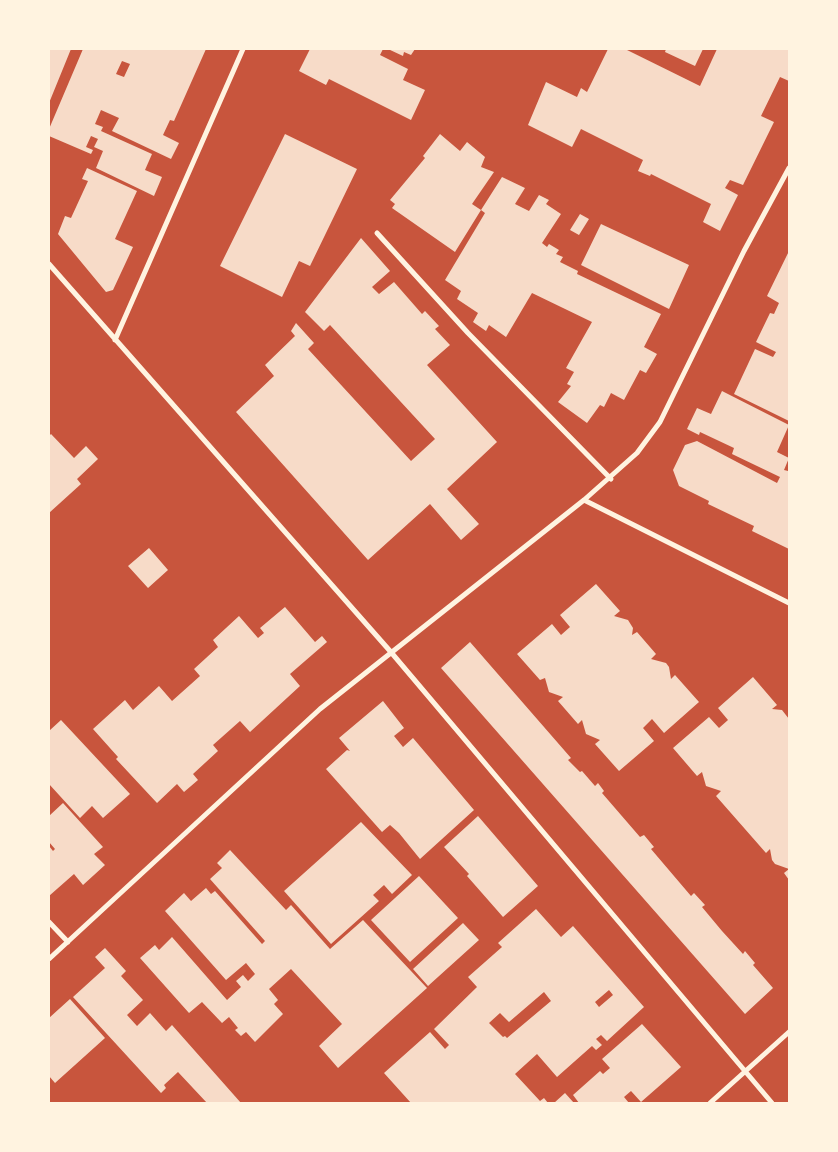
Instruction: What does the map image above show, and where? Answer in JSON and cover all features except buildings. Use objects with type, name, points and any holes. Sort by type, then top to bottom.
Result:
[{"type":"street","points":[[115,340],[243,49]]},
{"type":"street","points":[[49,959],[320,709],[390,651],[611,479],[637,453],[660,422],[744,251],[789,168]]},
{"type":"street","points":[[377,232],[468,333],[611,479]]},
{"type":"street","points":[[49,264],[390,651],[772,1103]]},
{"type":"street","points":[[584,500],[789,603]]},
{"type":"street","points":[[49,922],[68,942]]},
{"type":"street","points":[[710,1103],[789,1032]]}]
